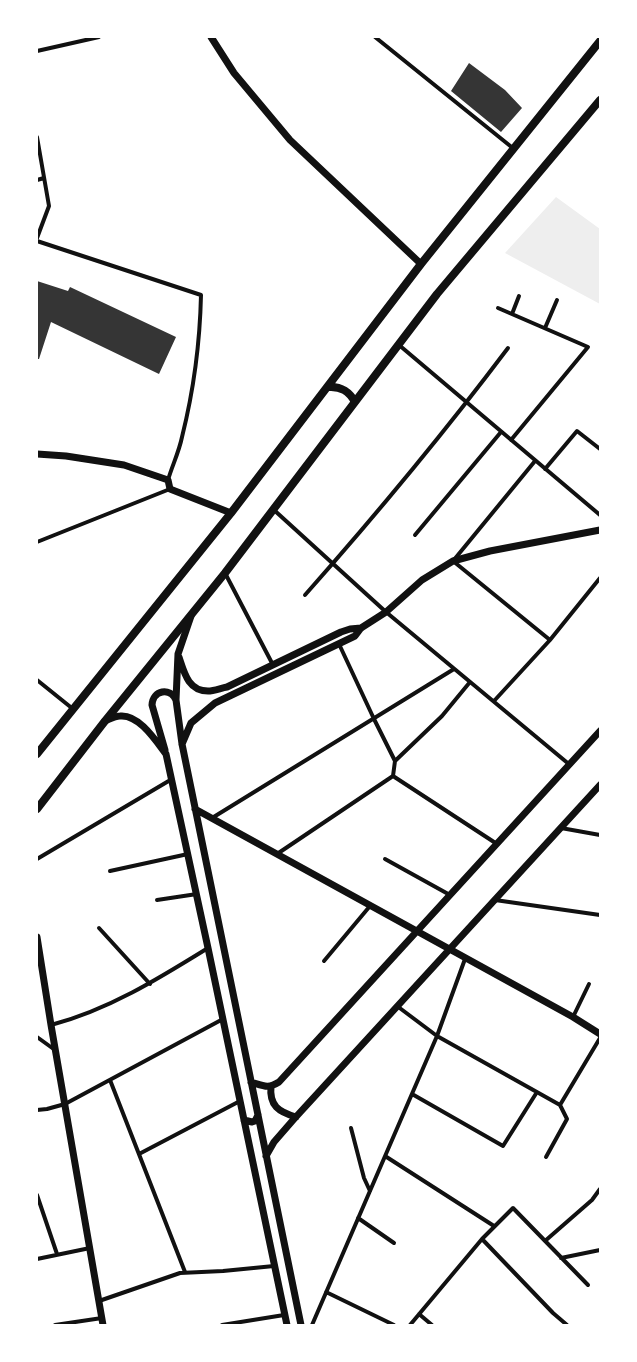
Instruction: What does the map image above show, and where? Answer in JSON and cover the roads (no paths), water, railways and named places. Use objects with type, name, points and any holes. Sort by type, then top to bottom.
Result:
[{"type":"main road","points":[[37,754],[231,513],[421,264],[600,41]]},
{"type":"main road","points":[[37,809],[105,721],[274,510],[437,294],[600,101]]},
{"type":"main road","points":[[328,387],[334,386],[347,391],[355,402]]},
{"type":"street","points":[[37,51],[99,37]]},
{"type":"street","points":[[211,37],[234,73],[290,140],[421,264]]},
{"type":"street","points":[[375,37],[514,149]]},
{"type":"street","points":[[37,137],[49,206],[37,238]]},
{"type":"street","points":[[37,180],[44,178]]},
{"type":"street","points":[[37,241],[201,295],[197,346],[190,395],[182,438],[168,480],[170,489]]},
{"type":"street","points":[[512,314],[519,296]]},
{"type":"street","points":[[545,328],[557,300]]},
{"type":"street","points":[[498,308],[588,347],[511,440]]},
{"type":"street","points":[[398,345],[600,515]]},
{"type":"street","points":[[305,595],[467,403],[508,348]]},
{"type":"street","points":[[545,469],[577,431],[600,449]]},
{"type":"street","points":[[415,535],[501,432]]},
{"type":"street","points":[[37,454],[66,456],[124,465],[168,480]]},
{"type":"street","points":[[453,561],[535,461]]},
{"type":"street","points":[[37,542],[170,489],[231,513]]},
{"type":"street","points":[[274,510],[386,612],[570,765]]},
{"type":"street","points":[[182,744],[191,723],[215,703],[355,636],[362,628],[386,612],[422,580],[453,561],[490,551],[600,530]]},
{"type":"street","points":[[453,561],[550,640]]},
{"type":"street","points":[[225,573],[273,665]]},
{"type":"street","points":[[494,701],[550,640],[600,578]]},
{"type":"street","points":[[191,615],[178,654],[176,700],[182,744],[301,1325]]},
{"type":"street","points":[[178,654],[188,680],[195,688],[207,691],[227,687],[350,628],[362,628]]},
{"type":"street","points":[[277,854],[393,776],[395,761],[340,644]]},
{"type":"street","points":[[212,818],[454,669]]},
{"type":"street","points":[[37,680],[73,709]]},
{"type":"street","points":[[395,761],[442,716],[470,682]]},
{"type":"street","points":[[176,700],[172,694],[164,692],[156,694],[152,701],[152,705],[172,779],[287,1325]]},
{"type":"street","points":[[105,721],[120,715],[136,720],[148,731],[166,754]]},
{"type":"street","points":[[251,1082],[264,1086],[271,1086],[279,1082],[600,731]]},
{"type":"street","points":[[393,776],[497,844]]},
{"type":"street","points":[[37,859],[172,779]]},
{"type":"street","points":[[266,1156],[274,1142],[296,1117],[600,785]]},
{"type":"street","points":[[195,808],[416,932],[573,1017],[600,1034]]},
{"type":"street","points":[[560,828],[600,835]]},
{"type":"street","points":[[110,871],[188,854]]},
{"type":"street","points":[[385,859],[450,895]]},
{"type":"street","points":[[157,900],[197,894]]},
{"type":"street","points":[[495,900],[600,915]]},
{"type":"street","points":[[324,961],[370,906]]},
{"type":"street","points":[[99,928],[150,984]]},
{"type":"street","points":[[37,937],[55,1051],[102,1321],[55,1325]]},
{"type":"street","points":[[51,1025],[88,1014],[150,984],[208,948]]},
{"type":"street","points":[[312,1325],[437,1036],[465,959]]},
{"type":"street","points":[[573,1017],[589,984]]},
{"type":"street","points":[[397,1006],[437,1036],[561,1107],[567,1120],[546,1157]]},
{"type":"street","points":[[37,1110],[65,1104],[223,1019]]},
{"type":"street","points":[[37,1037],[55,1051]]},
{"type":"street","points":[[561,1107],[600,1038]]},
{"type":"street","points":[[110,1080],[185,1272]]},
{"type":"street","points":[[271,1086],[271,1098],[278,1110],[282,1113],[296,1117]]},
{"type":"street","points":[[412,1094],[503,1146],[537,1092]]},
{"type":"street","points":[[139,1154],[240,1101]]},
{"type":"street","points":[[244,1120],[252,1122],[258,1115]]},
{"type":"street","points":[[352,1128],[364,1178],[370,1191]]},
{"type":"street","points":[[385,1156],[494,1226]]},
{"type":"street","points":[[545,1241],[592,1200],[600,1189]]},
{"type":"street","points":[[37,1195],[57,1254]]},
{"type":"street","points":[[410,1325],[482,1239],[513,1208],[588,1285]]},
{"type":"street","points":[[358,1218],[394,1243]]},
{"type":"street","points":[[482,1239],[553,1313],[567,1325]]},
{"type":"street","points":[[37,1259],[90,1248]]},
{"type":"street","points":[[561,1258],[600,1250]]},
{"type":"street","points":[[99,1301],[185,1272],[223,1271],[274,1266]]},
{"type":"street","points":[[326,1292],[394,1325]]},
{"type":"street","points":[[222,1325],[284,1314]]},
{"type":"street","points":[[419,1314],[432,1325]]}]
